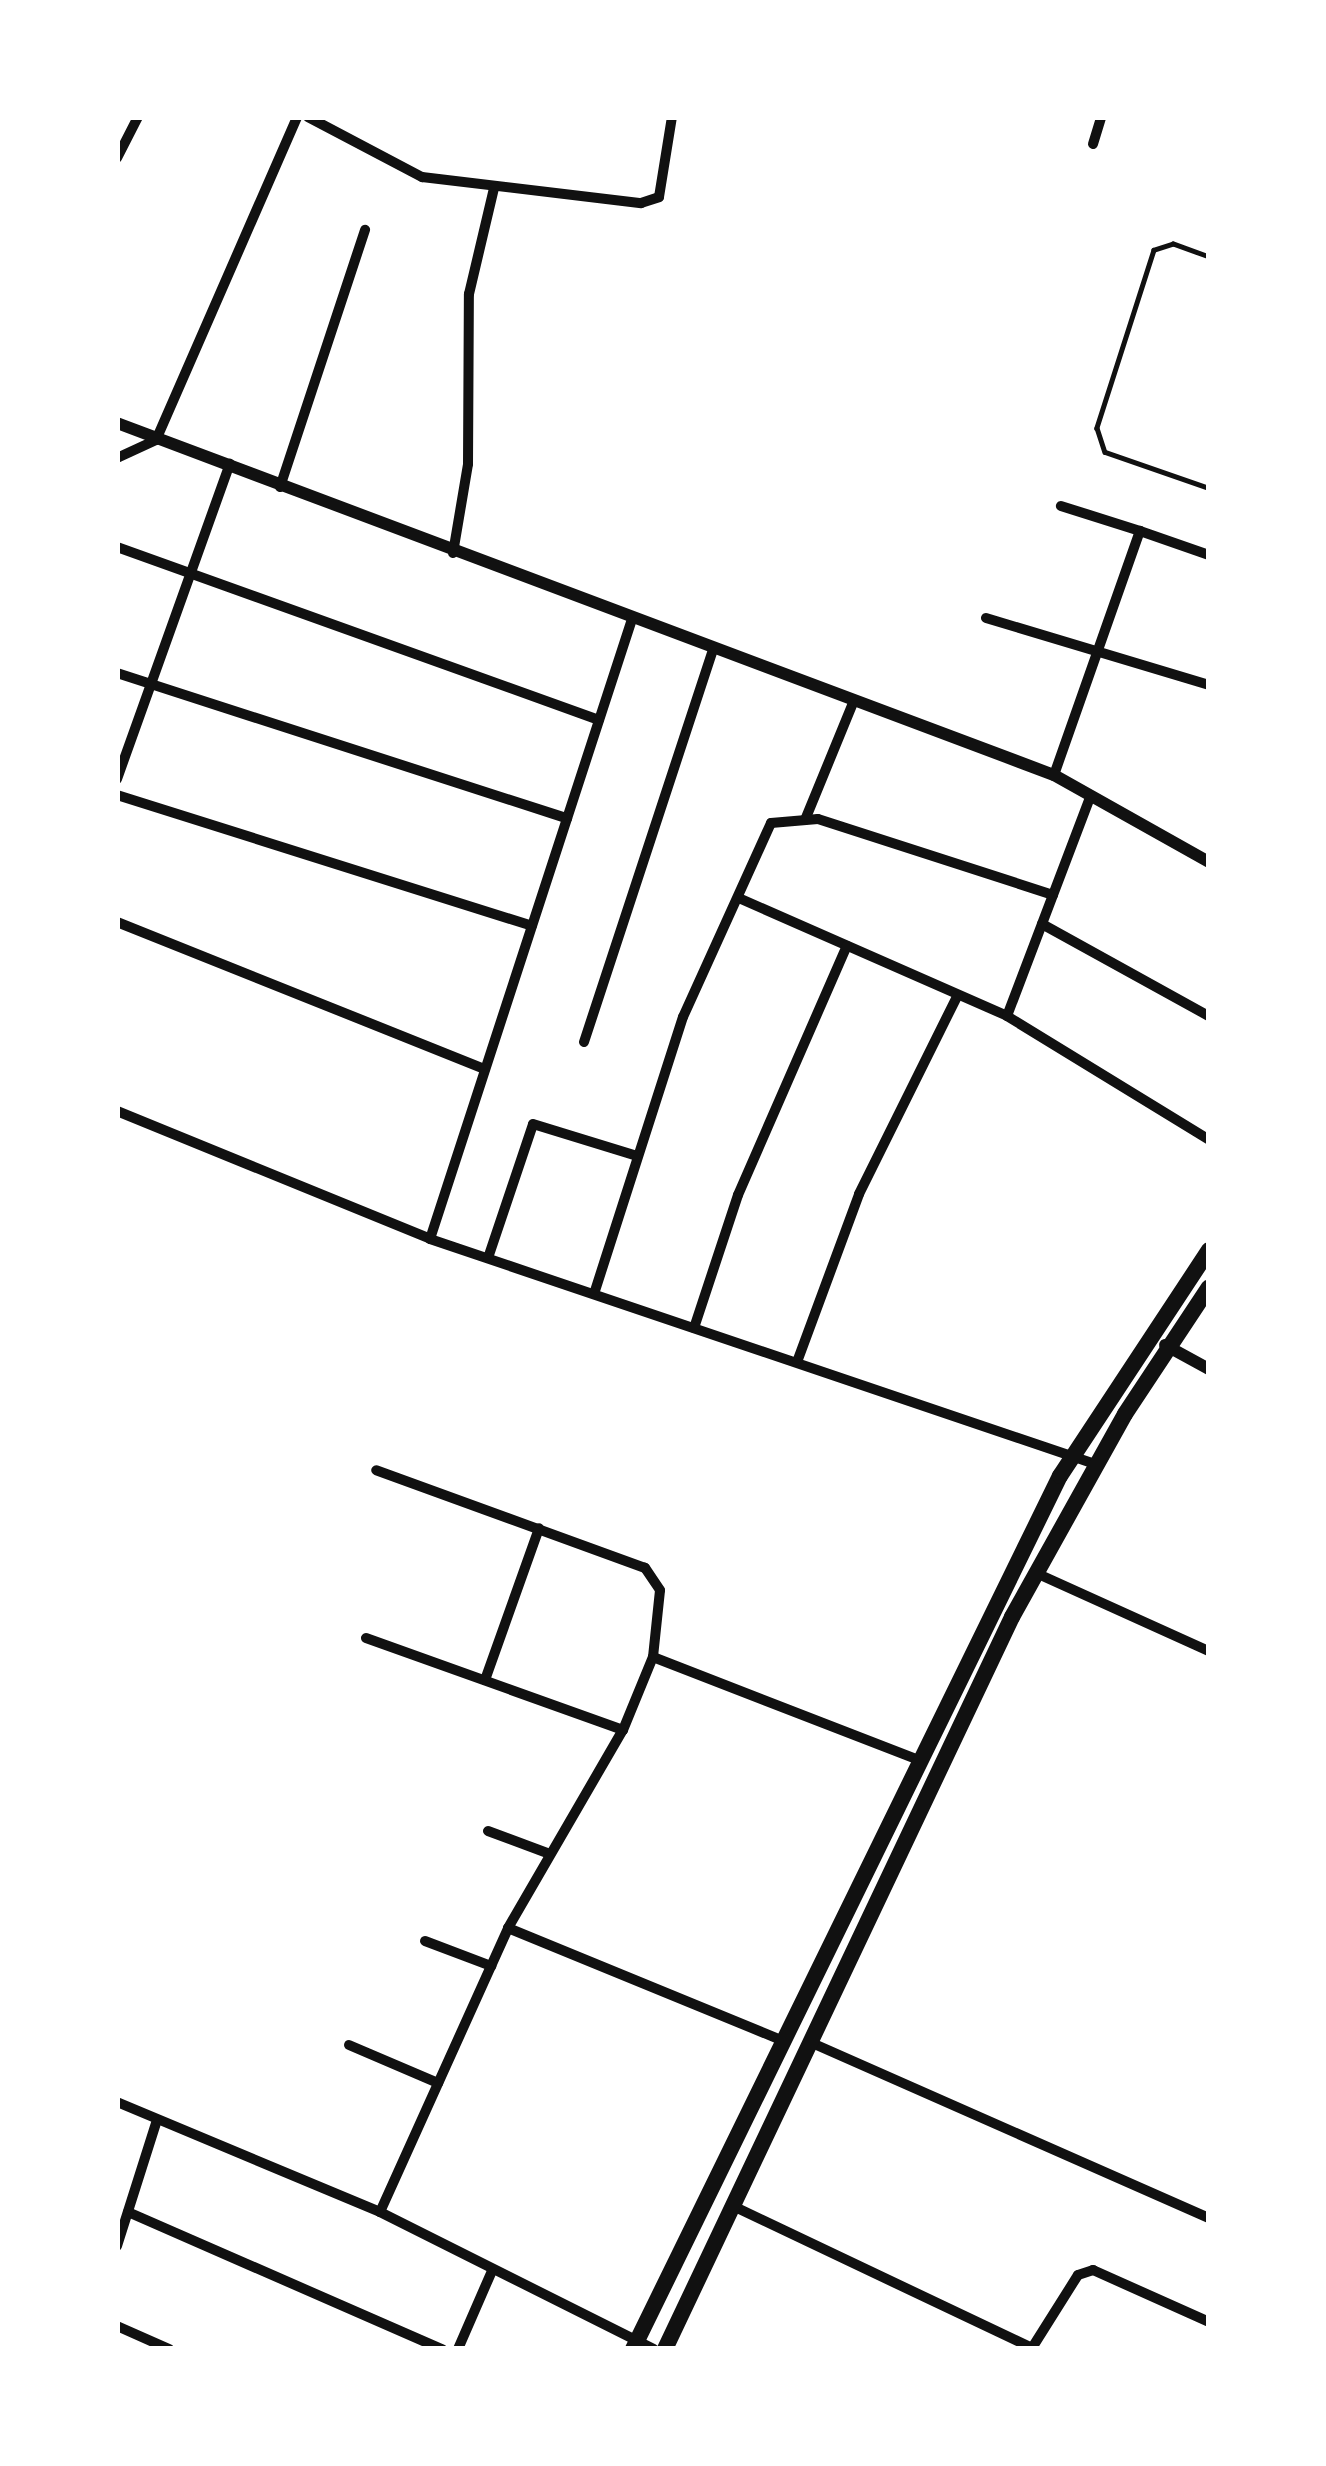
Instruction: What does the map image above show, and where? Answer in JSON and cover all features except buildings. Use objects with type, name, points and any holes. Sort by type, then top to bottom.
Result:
[{"type":"main road","points":[[642,2346],[917,1760],[1072,1455],[1209,1250]]},
{"type":"main road","points":[[665,2349],[1036,1573],[1095,1464],[1209,1288]]},
{"type":"main road","points":[[849,1907],[872,1918]]},
{"type":"street","points":[[117,158],[138,117]]},
{"type":"street","points":[[117,458],[156,440],[297,117]]},
{"type":"street","points":[[308,117],[393,166],[494,188],[651,202],[659,197],[672,117]]},
{"type":"street","points":[[1093,144],[1101,117]]},
{"type":"street","points":[[453,554],[468,464],[469,294],[494,188]]},
{"type":"street","points":[[280,487],[365,230]]},
{"type":"street","points":[[117,423],[453,554],[1054,775],[1209,862]]},
{"type":"street","points":[[117,778],[230,464]]},
{"type":"street","points":[[1061,506],[1209,555]]},
{"type":"street","points":[[1054,775],[1140,531]]},
{"type":"street","points":[[117,547],[599,720]]},
{"type":"street","points":[[986,618],[1209,685]]},
{"type":"street","points":[[430,1239],[632,620]]},
{"type":"street","points":[[584,1042],[712,650]]},
{"type":"street","points":[[117,673],[567,818]]},
{"type":"street","points":[[805,820],[853,703]]},
{"type":"street","points":[[117,795],[532,926]]},
{"type":"street","points":[[1007,1016],[1090,797]]},
{"type":"street","points":[[594,1294],[683,1017],[741,899],[771,823],[805,820],[1053,895]]},
{"type":"street","points":[[741,899],[1007,1016],[1209,1140]]},
{"type":"street","points":[[117,922],[485,1070]]},
{"type":"street","points":[[1042,924],[1209,1016]]},
{"type":"street","points":[[694,1328],[738,1195],[847,946]]},
{"type":"street","points":[[797,1362],[859,1194],[958,995]]},
{"type":"street","points":[[117,1111],[430,1239],[1095,1464]]},
{"type":"street","points":[[488,1258],[533,1124],[637,1156]]},
{"type":"street","points":[[1150,1332],[1209,1369]]},
{"type":"street","points":[[376,1470],[539,1528],[656,1578],[652,1657],[623,1730],[508,1928],[380,2212]]},
{"type":"street","points":[[484,1680],[539,1528]]},
{"type":"street","points":[[1036,1573],[1209,1651]]},
{"type":"street","points":[[366,1638],[623,1730]]},
{"type":"street","points":[[652,1657],[917,1760]]},
{"type":"street","points":[[488,1831],[550,1854]]},
{"type":"street","points":[[508,1928],[784,2041]]},
{"type":"street","points":[[425,1941],[490,1966]]},
{"type":"street","points":[[812,2043],[1209,2218]]},
{"type":"street","points":[[349,2045],[438,2083]]},
{"type":"street","points":[[117,2102],[380,2212],[491,2273],[642,2346]]},
{"type":"street","points":[[117,2246],[158,2120]]},
{"type":"street","points":[[733,2206],[1033,2348],[1078,2275],[1093,2270],[1209,2322]]},
{"type":"street","points":[[128,2212],[442,2349]]},
{"type":"street","points":[[458,2349],[491,2273]]},
{"type":"street","points":[[117,2326],[169,2349]]},
{"type":"lane","points":[[1209,257],[1173,244],[1154,250],[1097,428],[1105,452],[1209,488]]}]
